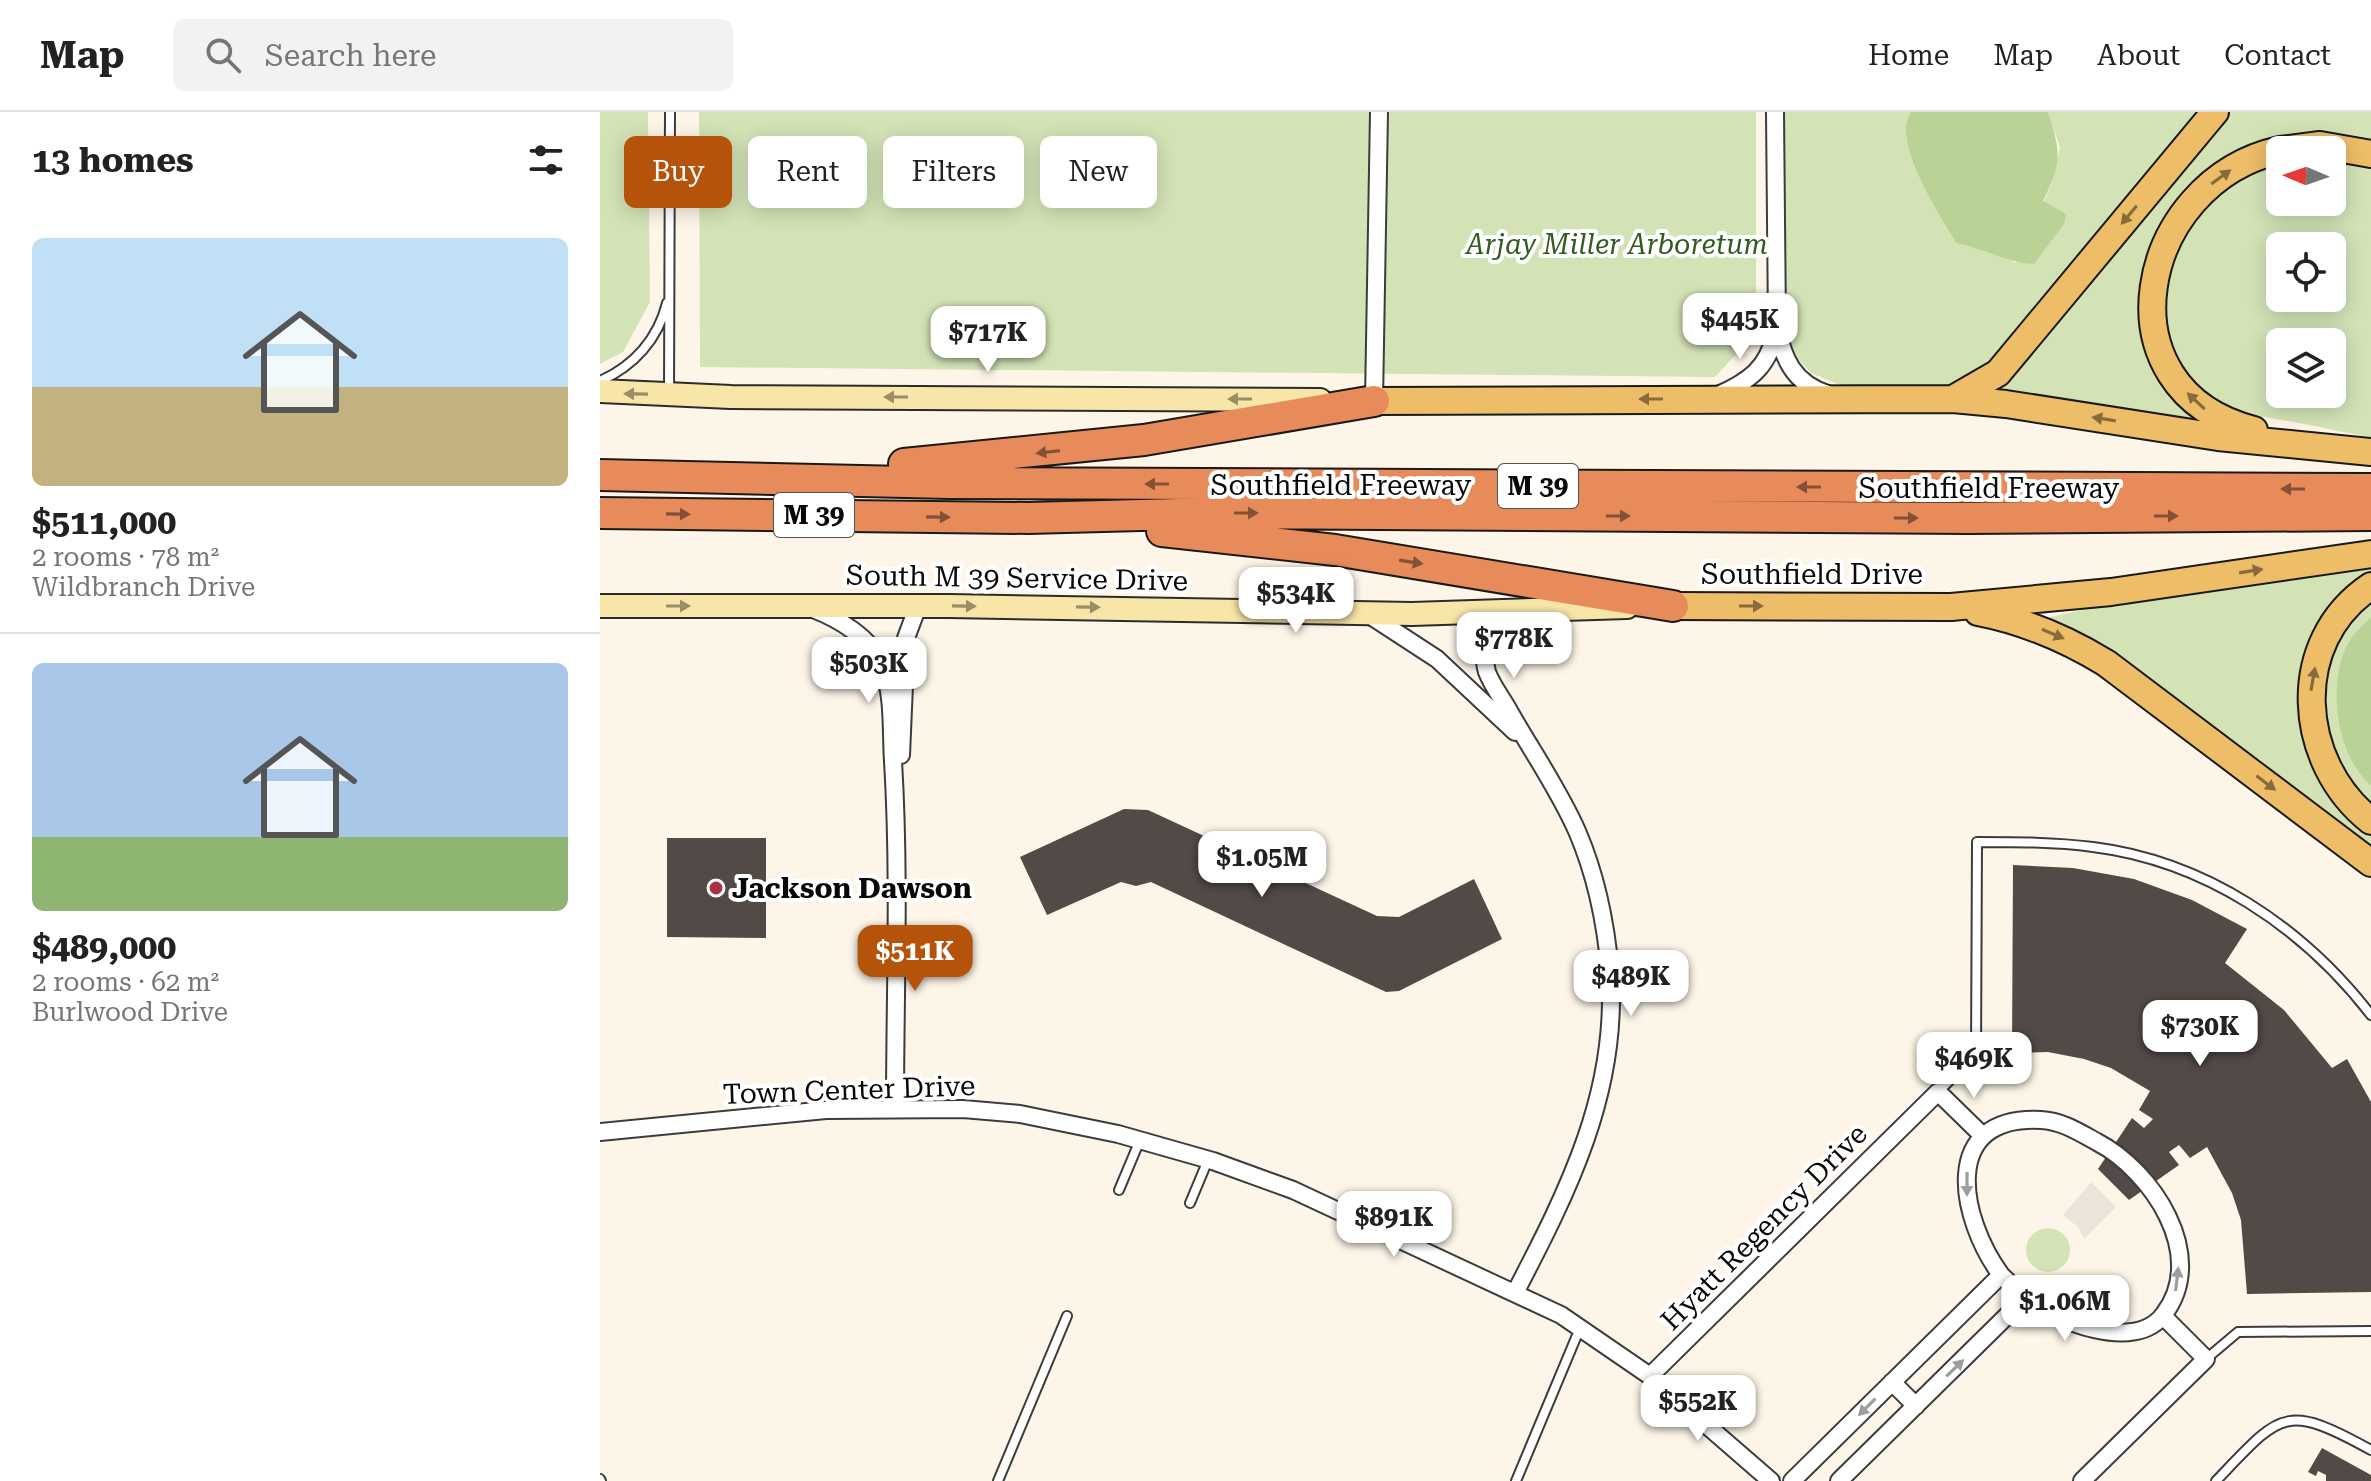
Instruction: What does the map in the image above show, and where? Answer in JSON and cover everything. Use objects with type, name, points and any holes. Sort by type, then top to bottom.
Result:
[{"type":"highway","points":[[706,476],[1033,454],[1144,440],[1374,401]]},
{"type":"highway","name":"Southfield Freeway","points":[[600,475],[1155,484],[2371,489]]},
{"type":"highway","name":"Southfield Freeway","points":[[600,513],[1028,518],[1216,513],[1969,518],[2371,515]]},
{"type":"highway","points":[[1028,518],[1284,543],[1673,606]]},
{"type":"main road","points":[[1953,399],[1998,373],[2215,112]]},
{"type":"main road","points":[[2346,150],[2371,154]]},
{"type":"main road","points":[[2266,156],[2229,171],[2187,208],[2159,256],[2152,280],[2151,310],[2163,357],[2177,380],[2206,410],[2236,425],[2320,446]]},
{"type":"main road","points":[[600,391],[669,395],[1374,401],[1953,399],[2006,404],[2218,437],[2371,452]]},
{"type":"main road","points":[[1951,607],[2126,590],[2371,554]]},
{"type":"main road","points":[[2371,586],[2339,617],[2325,639],[2315,669],[2310,701],[2316,744],[2326,768],[2340,791],[2371,821]]},
{"type":"main road","name":"South M 39 Service Drive","points":[[600,606],[804,605],[1492,613],[1673,606]]},
{"type":"main road","name":"Southfield Drive","points":[[1673,606],[1951,607]]},
{"type":"main road","points":[[1951,607],[2027,623],[2085,650],[2371,863]]},
{"type":"street","points":[[1374,401],[1379,112]]},
{"type":"street","points":[[1775,112],[1777,325],[1782,354],[1792,371],[1817,391],[1845,400]]},
{"type":"street","points":[[1707,399],[1740,385],[1762,367],[1771,352],[1777,325]]},
{"type":"street","points":[[804,605],[835,618],[863,639],[882,665],[888,686],[897,821]]},
{"type":"street","points":[[895,1109],[897,821],[906,638],[918,606]]},
{"type":"street","points":[[1367,613],[1437,659],[1528,744]]},
{"type":"street","points":[[1492,613],[1485,643],[1488,674],[1563,801],[1591,869],[1607,938],[1611,1012],[1604,1076],[1588,1139],[1572,1180],[1515,1293]]},
{"type":"street","points":[[1938,1092],[1983,1136]]},
{"type":"street","name":"Hyatt Regency Drive","points":[[1650,1376],[1938,1092]]},
{"type":"street","name":"Town Center Drive","points":[[600,1132],[826,1110],[895,1109],[1020,1114],[1140,1140],[1208,1159],[1293,1190],[1515,1293],[1580,1327],[1650,1376],[1771,1481]]},
{"type":"street","points":[[2022,1121],[2062,1124],[2111,1149],[2150,1186],[2168,1217],[2178,1253],[2175,1294],[2163,1316],[2132,1330],[2108,1331],[2066,1322],[2025,1298],[2001,1275],[1974,1228],[1965,1188],[1967,1166],[1983,1136],[2000,1126],[2022,1121]]},
{"type":"street","points":[[1792,1481],[2001,1275]]},
{"type":"street","points":[[1839,1481],[2025,1298]]},
{"type":"street","points":[[2082,1481],[2206,1359],[2163,1316]]},
{"type":"street","points":[[1892,1382],[1916,1406]]},
{"type":"lane","points":[[669,395],[670,112]]},
{"type":"lane","points":[[600,381],[628,365],[648,345],[662,322],[671,275]]},
{"type":"lane","points":[[1938,1092],[1976,1055],[1977,842],[2095,847],[2158,861],[2194,874],[2232,893],[2293,935],[2325,962],[2371,1015]]},
{"type":"lane","points":[[1119,1190],[1140,1140]]},
{"type":"lane","points":[[1190,1203],[1208,1159]]},
{"type":"lane","points":[[998,1481],[1067,1316]]},
{"type":"lane","points":[[1516,1481],[1580,1327]]},
{"type":"lane","points":[[2206,1359],[2238,1332],[2371,1331]]},
{"type":"lane","points":[[2216,1481],[2261,1434],[2271,1427],[2294,1420],[2317,1422],[2371,1450]]},
{"type":"green space","points":[[600,112],[648,112],[648,136],[624,136],[624,208],[649,208],[650,302],[623,352],[600,364]]},
{"type":"green space","name":"Arjay Miller Arboretum","points":[[699,112],[1756,112],[1756,332],[1715,377],[700,367],[699,208],[732,208],[732,136],[699,136]]},
{"type":"green space","points":[[1784,112],[1911,112],[1906,125],[1912,159],[1919,178],[1956,243],[1988,249],[2016,263],[2051,185],[2060,148],[2048,112],[2198,112],[1992,365],[1954,389],[1847,388],[1811,373],[1795,356],[1783,320]]},
{"type":"green space","points":[[1911,112],[2048,112],[2058,157],[2054,177],[2043,201],[2066,214],[2064,224],[2034,264],[1956,243],[1919,178],[1912,159],[1906,125]]},
{"type":"green space","points":[[2220,112],[2371,112],[2371,145],[2346,140],[2346,136],[2266,136],[2266,163],[2191,192],[2163,224],[2146,266],[2142,302],[2203,420],[2002,392],[1999,387]]},
{"type":"green space","points":[[2346,160],[2371,165],[2371,437],[2257,416],[2228,406],[2194,382],[2178,359],[2168,333],[2164,306],[2166,278],[2174,250],[2188,224],[2206,201],[2240,176],[2266,166],[2266,216],[2346,216]]},
{"type":"green space","points":[[2371,562],[2371,574],[2301,689],[2371,830],[2371,856],[2049,622],[2050,617],[2147,596]]},
{"type":"green space","points":[[2371,598],[2371,805],[2335,766],[2321,695],[2328,657],[2341,630]]},
{"type":"green space","points":[[2371,617],[2371,785],[2349,756],[2342,737],[2337,695],[2343,656],[2352,637]]},
{"type":"green space","points":[[2048,1228],[2063,1235],[2070,1250],[2063,1265],[2048,1272],[2033,1265],[2026,1250],[2033,1235]]},
{"type":"shaded area","points":[[2091,1182],[2116,1207],[2084,1239],[2078,1227],[2063,1215]]},
{"type":"building","points":[[1124,809],[1148,810],[1377,916],[1399,917],[1474,879],[1502,939],[1399,991],[1386,992],[1151,882],[1136,886],[1121,882],[1047,915],[1020,857]]},
{"type":"building","name":"Jackson Dawson","points":[[667,838],[766,838],[766,938],[667,937]]},
{"type":"building","points":[[2013,865],[2073,868],[2134,879],[2192,900],[2247,929],[2225,963],[2284,1010],[2332,1068],[2347,1059],[2371,1102],[2371,1292],[2247,1294],[2241,1220],[2232,1193],[2207,1147],[2190,1158],[2179,1145],[2169,1152],[2179,1165],[2129,1200],[2098,1169],[2132,1118],[2144,1128],[2153,1119],[2139,1110],[2150,1091],[2111,1068],[2084,1059],[2048,1052],[2012,1053]]},
{"type":"building","points":[[2322,1448],[2371,1475],[2371,1481],[2326,1481],[2326,1475],[2318,1471],[2316,1476],[2308,1472]]},
{"type":"place","name":"Jackson Dawson","points":[[716,888]]}]
